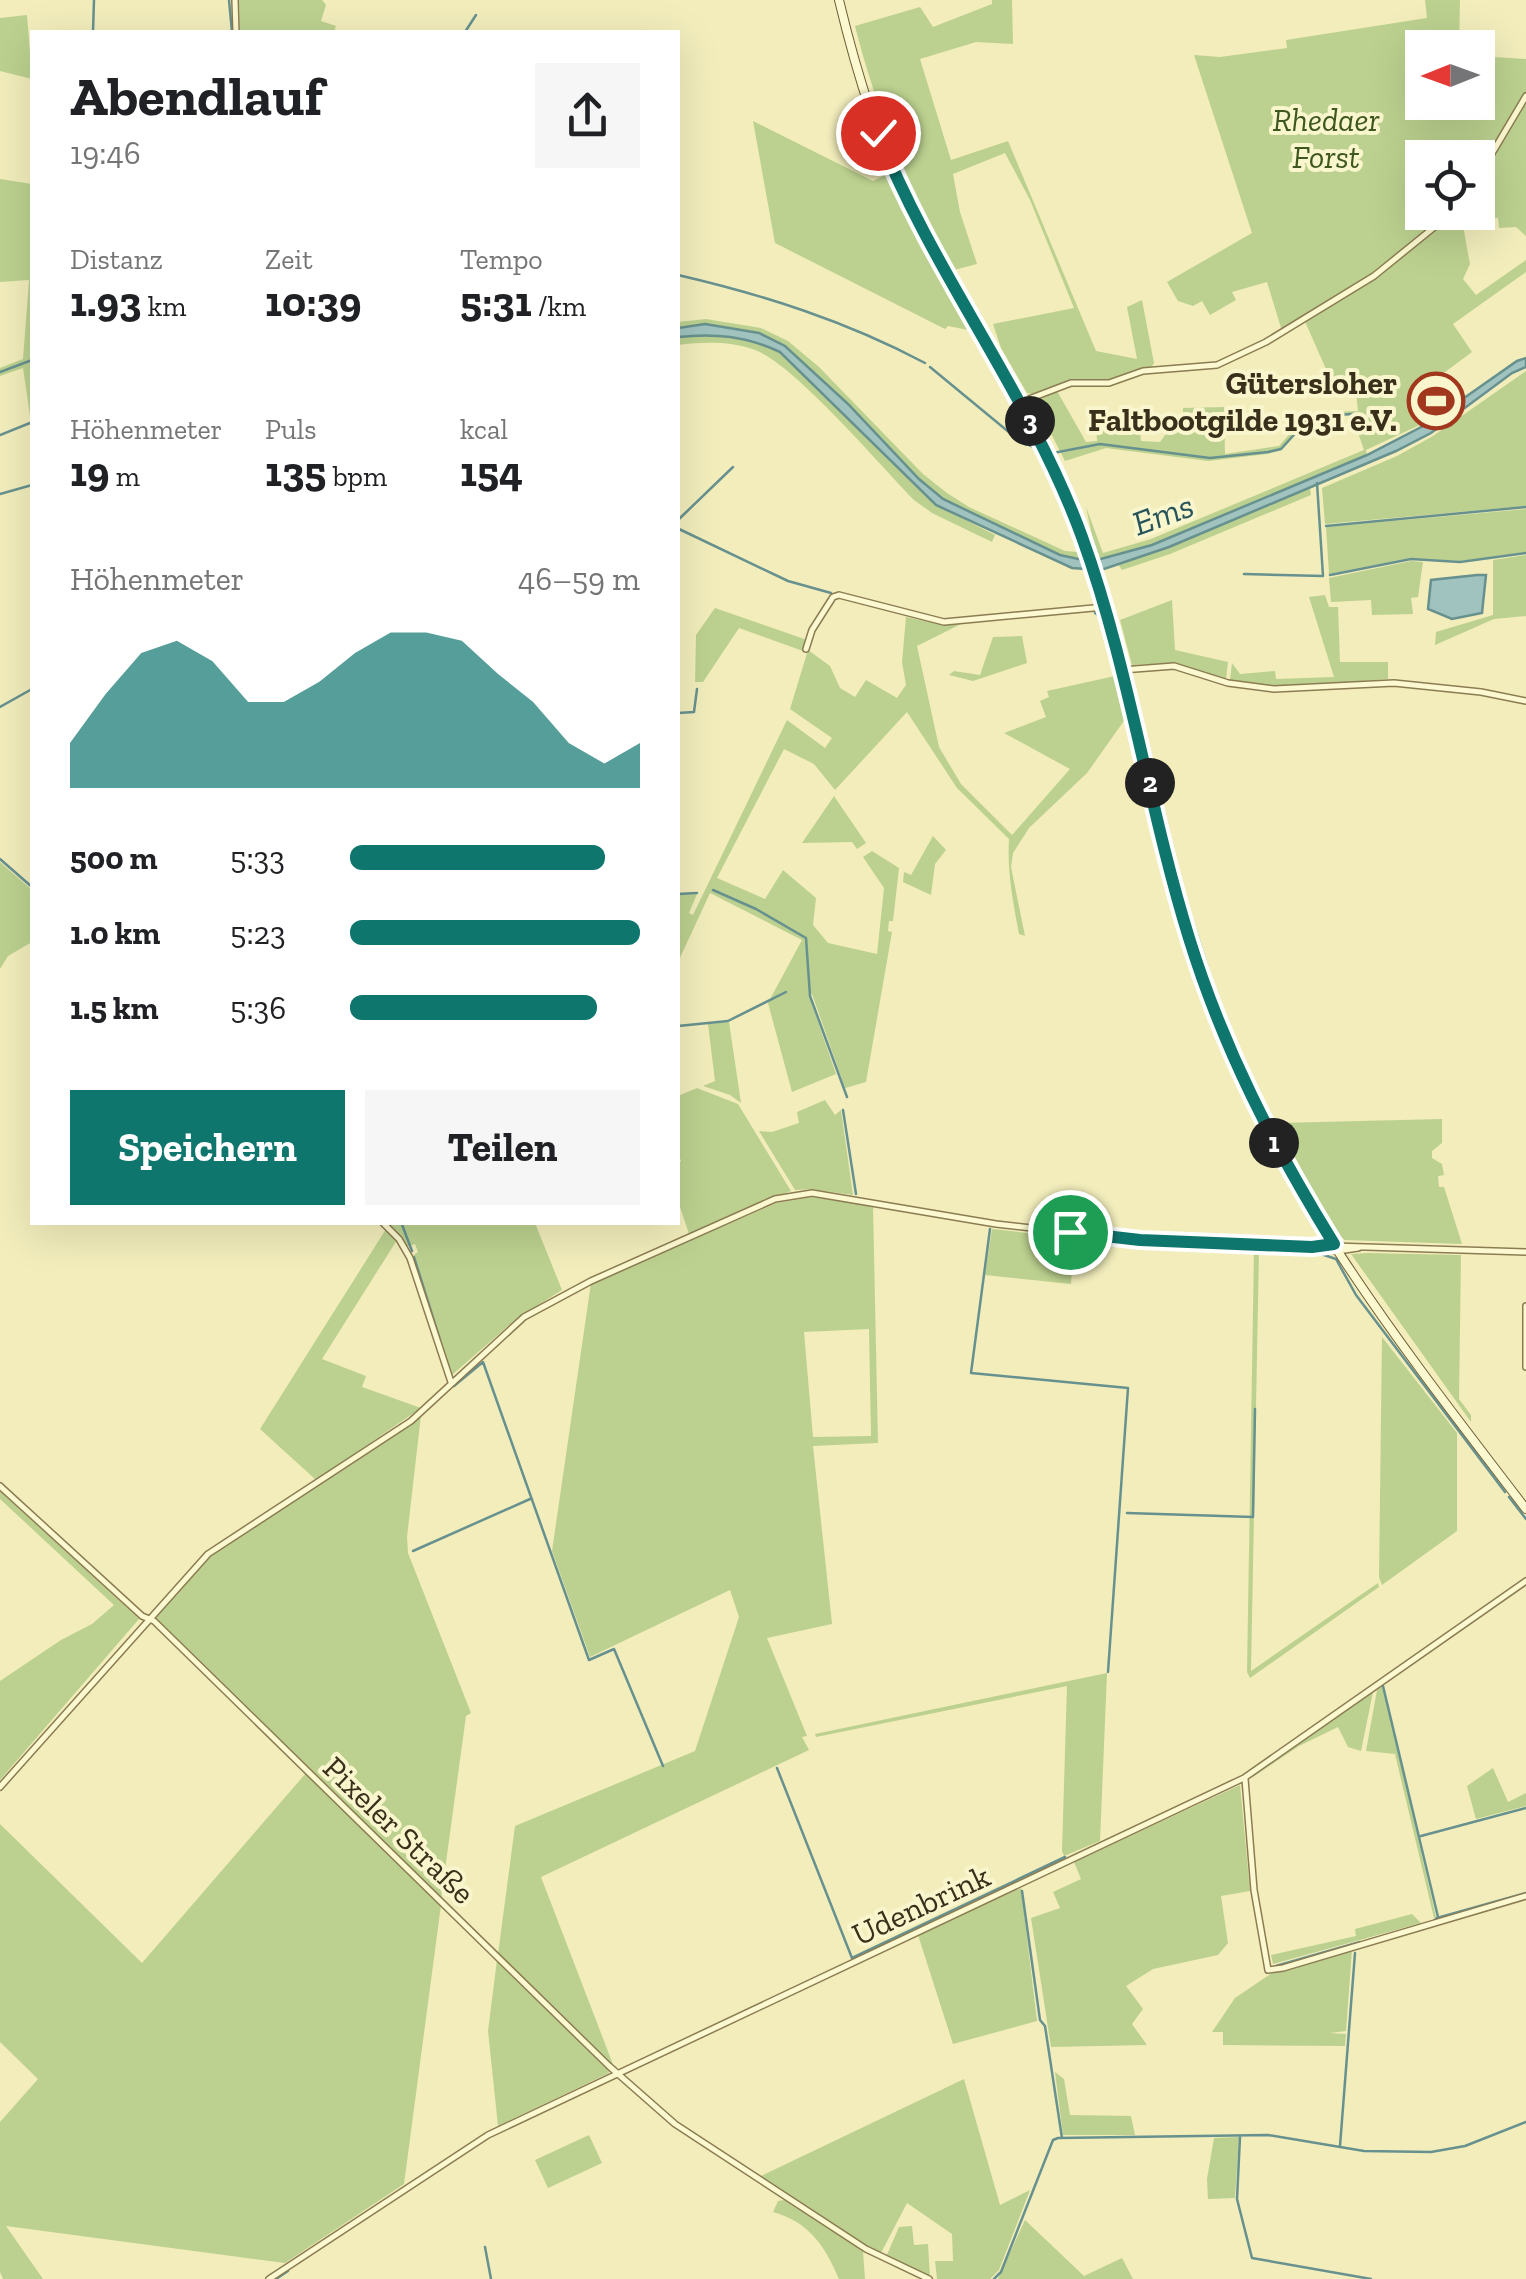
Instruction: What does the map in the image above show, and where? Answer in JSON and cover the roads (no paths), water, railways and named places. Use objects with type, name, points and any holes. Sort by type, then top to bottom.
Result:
[{"type":"main road","points":[[839,0],[878,133],[910,209],[1021,402],[1071,508],[1122,670],[1189,936],[1213,1008],[1268,1133],[1336,1248],[1386,1322],[1526,1508]]},
{"type":"street","points":[[235,0],[236,30]]},
{"type":"street","points":[[1495,148],[1526,96]]},
{"type":"street","points":[[1021,402],[1071,383],[1109,383],[1143,371],[1217,366],[1266,342],[1374,276],[1431,230]]},
{"type":"street","points":[[806,650],[826,608],[833,597],[839,596],[944,622],[1104,607]]},
{"type":"street","points":[[1122,670],[1174,666],[1228,682],[1274,689],[1394,683],[1526,701]]},
{"type":"street","points":[[0,1787],[208,1554],[411,1421],[518,1322],[562,1295],[776,1199],[797,1194],[828,1195],[996,1224],[1140,1240],[1526,1252]]},
{"type":"street","points":[[385,1225],[410,1258],[451,1382]]},
{"type":"street","points":[[1526,1306],[1526,1367]]},
{"type":"street","name":"Pixeler Straße","points":[[0,1486],[148,1618],[618,2074]]},
{"type":"street","name":"Udenbrink","points":[[269,2279],[468,2144],[1244,1778],[1526,1582]]},
{"type":"street","points":[[1244,1778],[1254,1890],[1268,1970],[1440,1924],[1526,1896]]},
{"type":"street","points":[[618,2074],[675,2124],[778,2192],[866,2249],[929,2279]]},
{"type":"water","points":[[705,324],[759,333],[785,346],[943,499],[1060,555],[1083,560],[1152,545],[1367,455],[1427,424],[1517,361],[1526,358],[1526,367],[1512,373],[1431,433],[1396,451],[1169,547],[1101,570],[1072,568],[936,505],[780,352],[730,337],[680,337],[680,328]]},
{"type":"water","points":[[1486,575],[1482,613],[1452,619],[1428,609],[1431,580]]},
{"type":"waterway","points":[[93,30],[94,0]]},
{"type":"waterway","points":[[229,0],[232,30]]},
{"type":"waterway","points":[[466,30],[476,15]]},
{"type":"waterway","points":[[680,276],[804,311],[925,363]]},
{"type":"waterway","points":[[0,372],[30,361]]},
{"type":"waterway","points":[[930,367],[1021,442],[1034,447]]},
{"type":"waterway","points":[[1053,453],[1100,444],[1210,458],[1268,452],[1281,449],[1311,416],[1354,414]]},
{"type":"waterway","points":[[0,435],[30,423]]},
{"type":"waterway","points":[[680,518],[733,467]]},
{"type":"waterway","points":[[1317,483],[1323,576]]},
{"type":"waterway","points":[[0,494],[30,486]]},
{"type":"waterway","points":[[1326,526],[1526,507]]},
{"type":"waterway","points":[[680,529],[788,581],[831,593]]},
{"type":"waterway","points":[[1330,575],[1411,559],[1460,562],[1526,553]]},
{"type":"waterway","points":[[1244,574],[1323,576]]},
{"type":"waterway","points":[[1095,613],[1101,617],[1115,668]]},
{"type":"waterway","points":[[1117,677],[1127,718]]},
{"type":"waterway","points":[[680,713],[694,712],[697,689]]},
{"type":"waterway","points":[[0,707],[30,690]]},
{"type":"waterway","points":[[1129,723],[1181,932]]},
{"type":"waterway","points":[[0,859],[30,885]]},
{"type":"waterway","points":[[713,890],[806,938],[810,996],[847,1097]]},
{"type":"waterway","points":[[680,894],[697,893]]},
{"type":"waterway","points":[[1193,922],[1242,1059]]},
{"type":"waterway","points":[[680,1026],[728,1021],[786,992]]},
{"type":"waterway","points":[[1245,1065],[1270,1119]]},
{"type":"waterway","points":[[1231,1070],[1278,1165],[1321,1237]]},
{"type":"waterway","points":[[843,1110],[856,1194]]},
{"type":"waterway","points":[[402,1225],[412,1251]]},
{"type":"waterway","points":[[990,1229],[971,1373],[1128,1388],[1108,1672]]},
{"type":"waterway","points":[[1321,1254],[1336,1259],[1356,1295],[1505,1492]]},
{"type":"waterway","points":[[414,1257],[440,1340]]},
{"type":"waterway","points":[[454,1386],[483,1362],[589,1660],[614,1649],[663,1766]]},
{"type":"waterway","points":[[1127,1513],[1253,1517],[1255,1409]]},
{"type":"waterway","points":[[1509,1497],[1526,1519]]},
{"type":"waterway","points":[[413,1551],[530,1499]]},
{"type":"waterway","points":[[1383,1686],[1438,1917],[1434,1921]]},
{"type":"waterway","points":[[777,1768],[852,1958],[1065,1857]]},
{"type":"waterway","points":[[1421,1836],[1526,1808]]},
{"type":"waterway","points":[[1022,1891],[1062,2138]]},
{"type":"waterway","points":[[1437,1918],[1526,1893]]},
{"type":"waterway","points":[[1366,1941],[1417,1926]]},
{"type":"waterway","points":[[1276,1966],[1360,1942]]},
{"type":"waterway","points":[[1340,2146],[1355,1953]]},
{"type":"waterway","points":[[994,2279],[1001,2272],[1053,2140],[1058,2138],[1268,2135],[1364,2151],[1431,2152],[1465,2146],[1526,2122]]},
{"type":"waterway","points":[[1240,2137],[1237,2199],[1252,2258],[1371,2279]]},
{"type":"waterway","points":[[485,2247],[491,2279]]},
{"type":"waterway","points":[[276,2279],[288,2271]]},
{"type":"place","name":"Gütersloher Faltbootgilde 1931 e.V.","points":[[1436,401]]},
{"type":"park label","name":"Rhedaer Forst","points":[[1326,138]]},
{"type":"water label","name":"Ems","points":[[1163,514]]}]
